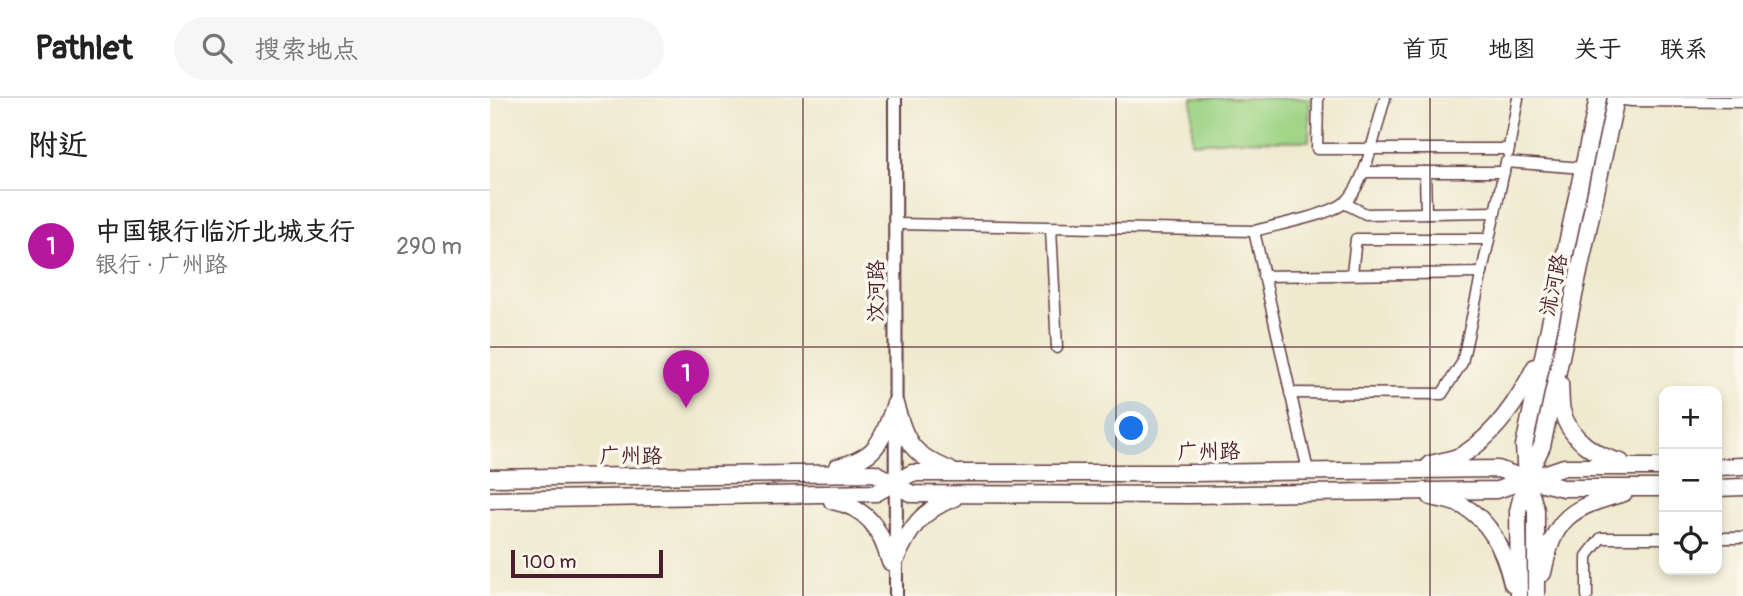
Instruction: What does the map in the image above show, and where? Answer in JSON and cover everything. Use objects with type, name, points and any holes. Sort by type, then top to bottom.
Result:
[{"type":"main road","name":"沭河路","points":[[1537,596],[1536,510],[1526,479],[1524,446],[1598,98]]},
{"type":"main road","name":"沭河路","points":[[1517,596],[1518,511],[1526,479],[1542,446],[1616,98]]},
{"type":"main road","points":[[1408,470],[1465,454],[1488,434],[1520,396],[1544,349]]},
{"type":"main road","points":[[1559,360],[1562,410],[1575,439],[1607,459],[1656,467]]},
{"type":"main road","points":[[895,404],[905,435],[916,452],[932,463],[956,473]]},
{"type":"main road","points":[[809,474],[855,463],[870,454],[882,438],[895,404]]},
{"type":"main road","points":[[1722,467],[1743,466]]},
{"type":"main road","name":"广州路","points":[[490,478],[875,473],[912,494],[1192,495],[1497,490],[1564,467],[1656,467]]},
{"type":"main road","name":"广州路","points":[[490,500],[876,493],[912,473],[1498,469],[1563,488],[1659,488]]},
{"type":"main road","points":[[1722,488],[1743,487]]},
{"type":"main road","points":[[1537,596],[1549,545],[1566,517],[1592,502],[1640,488]]},
{"type":"main road","points":[[1411,491],[1462,505],[1485,523],[1507,559],[1517,596]]},
{"type":"main road","points":[[893,560],[919,520],[936,505],[965,494]]},
{"type":"main road","points":[[805,496],[851,504],[870,519],[883,537],[893,560]]},
{"type":"street","name":"汶河路","points":[[890,596],[895,404],[895,98]]},
{"type":"street","points":[[1318,98],[1317,149],[1509,149]]},
{"type":"street","points":[[896,224],[1254,231],[1307,217],[1344,203],[1364,172],[1385,98]]},
{"type":"street","points":[[1290,393],[1442,394],[1462,363],[1518,98]]},
{"type":"street","points":[[1616,98],[1632,101],[1743,102]]},
{"type":"street","points":[[1364,172],[1425,172],[1505,167],[1583,168]]},
{"type":"street","points":[[1425,172],[1426,214]]},
{"type":"street","points":[[1344,203],[1366,214],[1495,212]]},
{"type":"street","points":[[1051,228],[1057,348]]},
{"type":"street","points":[[1254,231],[1308,471]]},
{"type":"street","points":[[1352,273],[1356,239],[1489,239]]},
{"type":"street","points":[[1263,276],[1482,273]]},
{"type":"street","points":[[1587,596],[1587,556],[1601,538],[1659,538]]},
{"type":"street","points":[[1722,538],[1743,538]]},
{"type":"street","name":"汶河路","points":[[893,560],[896,596]]},
{"type":"green space","points":[[1192,98],[1310,98],[1309,141],[1233,140],[1192,143]]},
{"type":"place","name":"中国银行临沂北城支行","points":[[686,408]]}]
